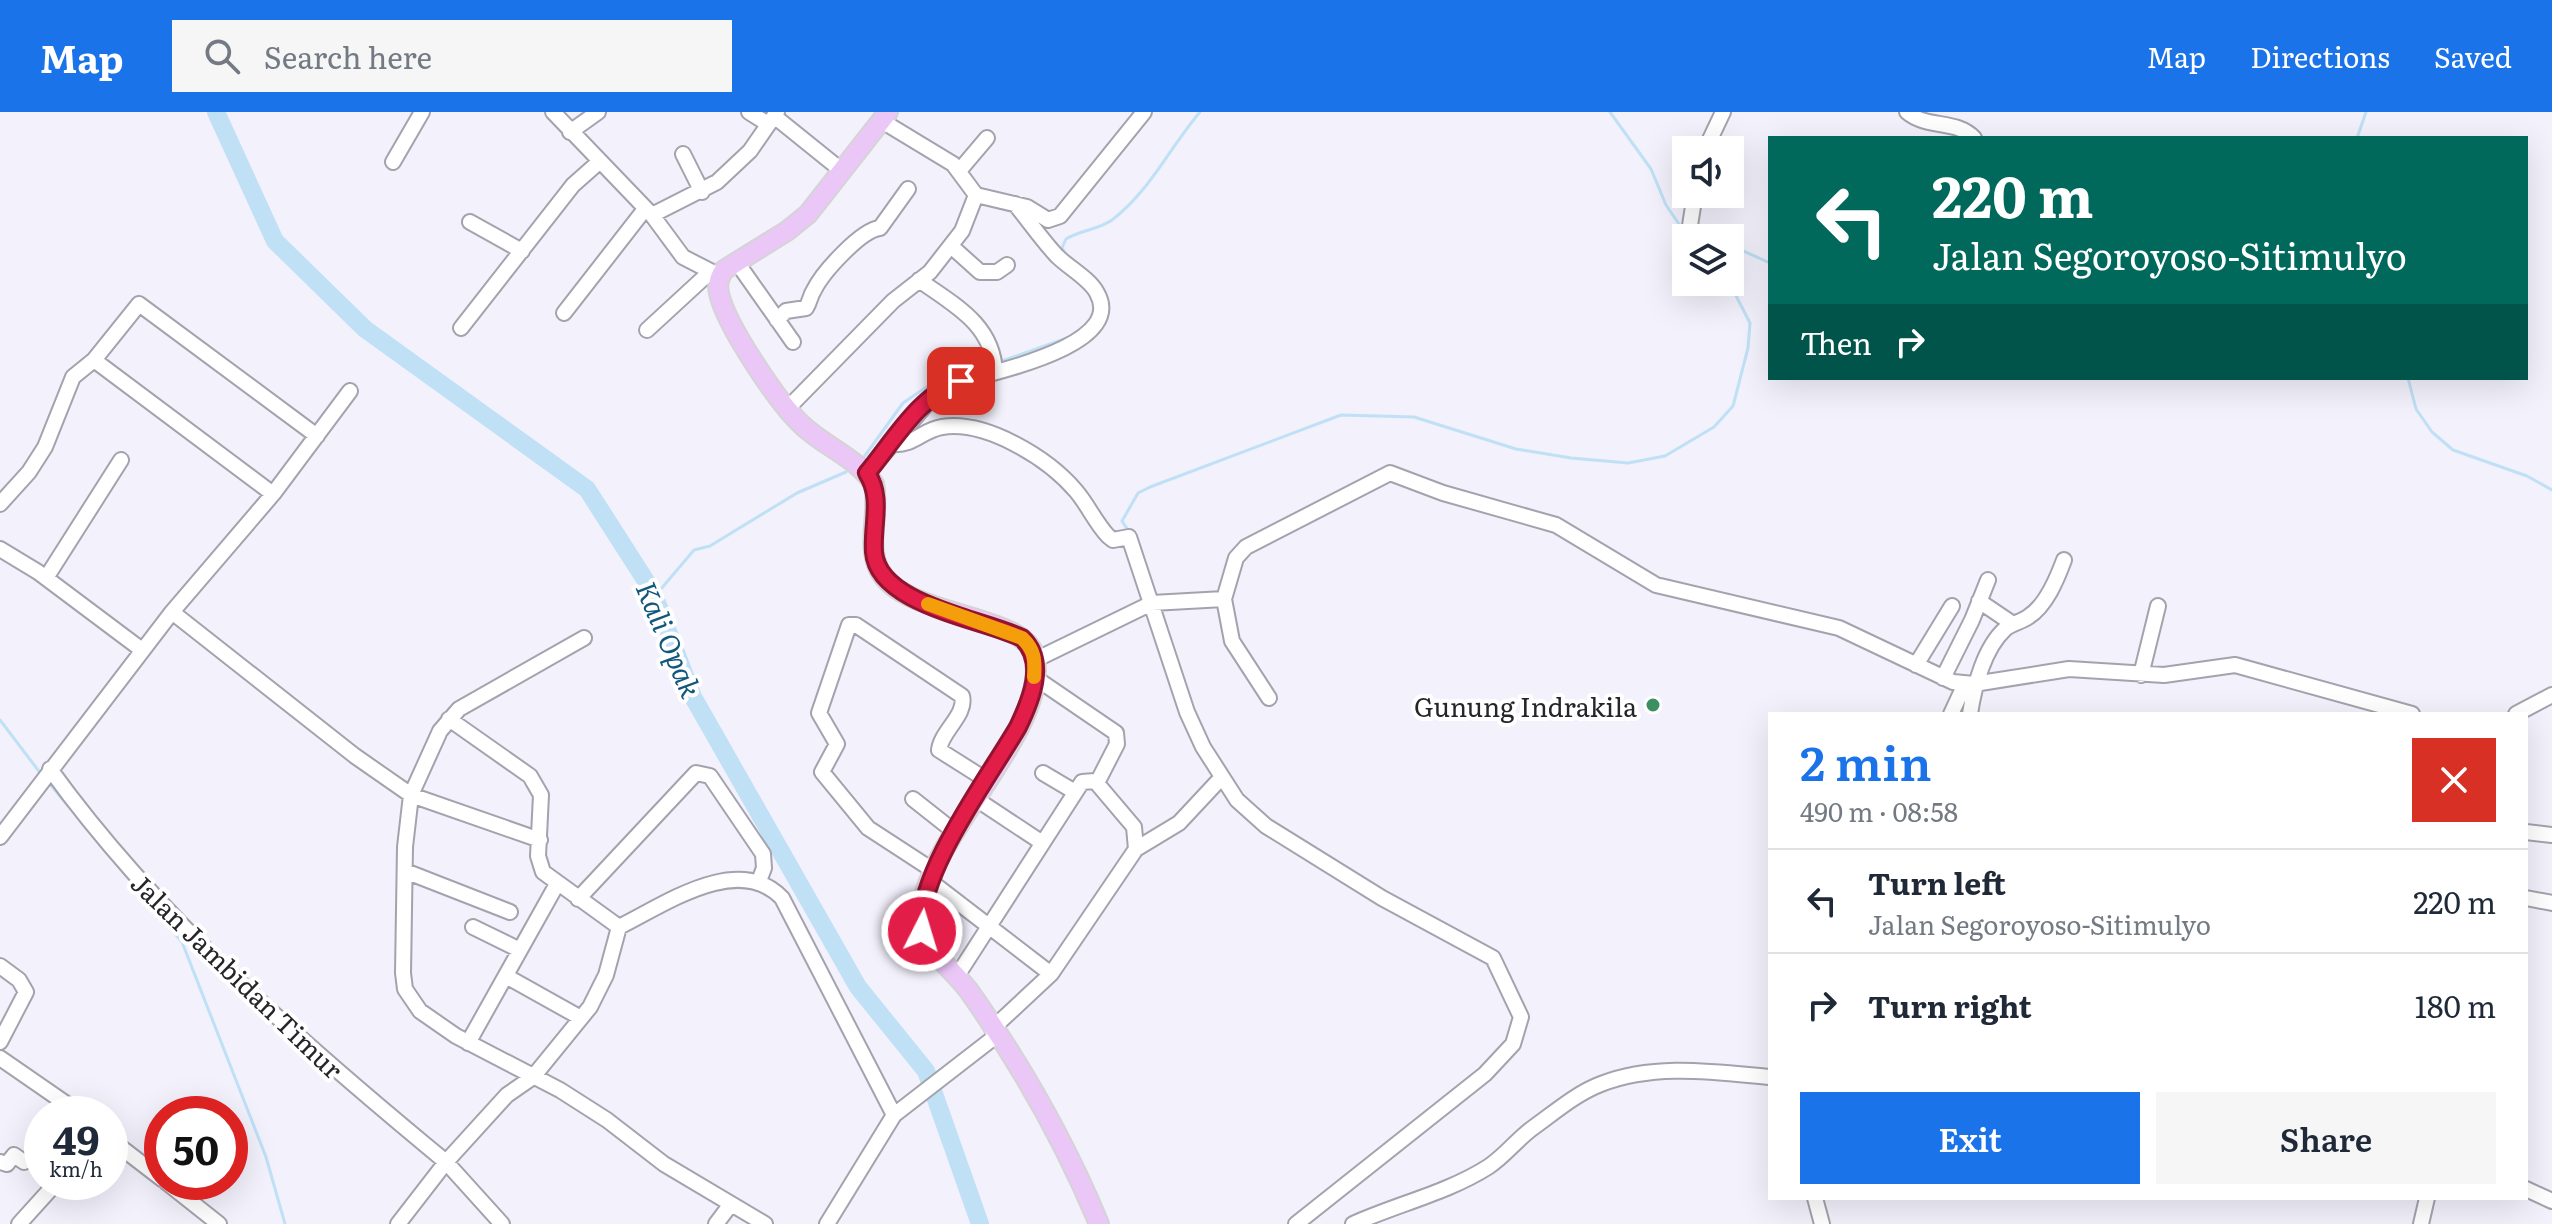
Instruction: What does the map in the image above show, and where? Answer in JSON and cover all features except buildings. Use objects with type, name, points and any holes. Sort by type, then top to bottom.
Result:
[{"type":"main road","points":[[885,116],[795,226],[715,274],[724,309],[787,409],[816,437],[867,473],[877,497],[874,556],[888,583],[938,609],[1022,638],[1031,646],[1035,668],[1027,707],[932,876],[920,916],[922,931],[957,976],[1052,1126],[1099,1224]]},
{"type":"street","points":[[393,162],[422,112]]},
{"type":"street","points":[[553,112],[648,212],[683,257],[715,274],[647,330]]},
{"type":"street","points":[[570,132],[598,112]]},
{"type":"street","points":[[749,112],[773,118],[841,170]]},
{"type":"street","points":[[885,116],[959,171],[965,184],[976,195],[1015,204],[1041,218],[1055,219],[1144,112]]},
{"type":"street","points":[[1712,136],[1723,112]]},
{"type":"street","points":[[1907,112],[1929,123],[1958,127],[1971,136]]},
{"type":"street","points":[[564,313],[648,212],[702,192],[750,151],[773,118]]},
{"type":"street","points":[[959,171],[987,138]]},
{"type":"street","points":[[683,154],[702,192]]},
{"type":"street","points":[[461,328],[573,185],[599,162]]},
{"type":"street","points":[[777,320],[786,311],[806,308],[822,277],[867,231],[880,228],[908,189]]},
{"type":"street","points":[[787,409],[893,301],[930,272],[964,228],[976,195]]},
{"type":"street","points":[[867,473],[937,392],[994,365],[1084,338],[1094,332],[1102,309],[1096,289],[1054,254],[1015,204]]},
{"type":"street","points":[[470,222],[522,251]]},
{"type":"street","points":[[951,246],[980,272],[997,272],[1007,265]]},
{"type":"street","points":[[736,261],[793,342]]},
{"type":"street","points":[[919,280],[976,321],[994,365]]},
{"type":"street","points":[[0,504],[29,472],[45,447],[73,377],[94,360],[134,306],[142,304],[317,436]]},
{"type":"street","points":[[94,360],[273,494]]},
{"type":"street","points":[[0,837],[142,650],[273,494],[350,391]]},
{"type":"street","points":[[892,444],[910,444],[940,427],[981,429],[1010,440],[1073,487],[1108,536],[1113,540],[1129,537],[1187,712],[1203,747],[1237,800],[1266,826],[1382,898],[1493,958],[1521,1017],[1513,1044],[1485,1074],[1296,1224]]},
{"type":"street","points":[[46,578],[121,460]]},
{"type":"street","points":[[1269,698],[1232,641],[1224,599],[1236,558],[1246,547],[1390,473],[1443,493],[1556,525],[1656,585],[1839,628],[1943,678],[1970,684],[2060,669],[2141,675],[2245,666],[2405,712]]},
{"type":"street","points":[[0,549],[46,578],[142,650]]},
{"type":"street","points":[[1952,712],[1999,637],[2013,624],[2033,614],[2054,585],[2064,560]]},
{"type":"street","points":[[1943,678],[1988,580]]},
{"type":"street","points":[[1097,783],[1117,744],[1116,733],[1035,668],[1152,603],[1224,599]]},
{"type":"street","points":[[1979,601],[2013,624]]},
{"type":"street","points":[[1916,665],[1952,606]]},
{"type":"street","points":[[2141,675],[2158,606]]},
{"type":"street","points":[[172,612],[355,756],[411,795],[540,840]]},
{"type":"street","points":[[988,781],[939,750],[941,740],[962,708],[962,696],[856,625],[849,625],[819,713],[837,744],[822,772],[868,828],[932,876],[987,929],[1051,974]]},
{"type":"street","points":[[584,638],[468,701],[440,731],[411,795],[405,824],[405,989],[420,1011],[468,1043],[514,1064],[600,1115],[664,1164],[765,1224]]},
{"type":"street","points":[[1970,684],[1970,712]]},
{"type":"street","points":[[2520,712],[2552,695]]},
{"type":"street","points":[[449,719],[530,776],[537,785],[542,804],[540,865],[557,884],[619,927]]},
{"type":"street","points":[[578,899],[696,773],[710,776],[763,854],[764,868],[759,881]]},
{"type":"street","points":[[1043,773],[1075,792]]},
{"type":"street","name":"Jalan Jambidan Timur","points":[[45,775],[192,934],[342,1076],[446,1162],[502,1224]]},
{"type":"street","points":[[827,1224],[900,1110],[958,1066],[1051,974],[1136,849],[1179,823],[1222,777]]},
{"type":"street","points":[[957,976],[1041,842],[1086,780],[1097,783],[1134,827],[1136,849]]},
{"type":"street","points":[[913,799],[956,833]]},
{"type":"street","points":[[976,799],[1041,842]]},
{"type":"street","points":[[2528,832],[2552,835]]},
{"type":"street","points":[[405,871],[510,912]]},
{"type":"street","points":[[398,1224],[446,1162],[507,1095],[533,1077],[581,1018],[603,983],[619,927],[711,883],[739,878],[759,881],[782,898],[900,1110]]},
{"type":"street","points":[[468,1043],[557,884]]},
{"type":"street","points":[[2528,898],[2552,903]]},
{"type":"street","points":[[473,927],[520,950]]},
{"type":"street","points":[[0,966],[19,980],[26,992],[17,1015],[0,1042]]},
{"type":"street","points":[[506,976],[581,1018]]},
{"type":"street","points":[[0,1058],[55,1096]]},
{"type":"street","points":[[1353,1224],[1458,1183],[1488,1167],[1529,1130],[1601,1084],[1635,1074],[1674,1071],[1719,1070],[1768,1077]]},
{"type":"street","points":[[128,1153],[144,1165]]},
{"type":"street","points":[[0,1162],[7,1164],[13,1155],[24,1162]]},
{"type":"street","points":[[2528,1190],[2552,1201]]},
{"type":"street","points":[[19,1224],[41,1200]]},
{"type":"street","points":[[189,1200],[219,1224]]},
{"type":"street","points":[[1816,1200],[1822,1224]]},
{"type":"street","points":[[2421,1224],[2427,1200]]},
{"type":"street","points":[[716,1224],[731,1204]]},
{"type":"waterway","name":"Kali Opak","points":[[216,112],[275,241],[365,329],[587,489],[653,592],[693,697],[858,987],[926,1071],[980,1224]]},
{"type":"waterway","points":[[1071,261],[1062,248],[1066,239],[1107,223],[1138,196],[1200,112]]},
{"type":"waterway","points":[[1610,112],[1651,169],[1666,205],[1679,224]]},
{"type":"waterway","points":[[2358,136],[2366,112]]},
{"type":"waterway","points":[[1744,251],[1768,262]]},
{"type":"waterway","points":[[1130,533],[1122,521],[1138,493],[1341,415],[1414,417],[1516,449],[1571,458],[1628,463],[1665,456],[1714,427],[1733,406],[1748,348],[1750,323],[1736,296]]},
{"type":"waterway","points":[[999,362],[1070,337]]},
{"type":"waterway","points":[[864,457],[903,403],[940,378],[987,364]]},
{"type":"waterway","points":[[2409,380],[2416,409],[2432,432],[2453,450],[2527,476],[2552,490]]},
{"type":"waterway","points":[[655,596],[694,550],[710,546],[797,493],[846,472]]},
{"type":"waterway","points":[[1161,609],[1176,659]]},
{"type":"waterway","points":[[0,720],[41,774]]},
{"type":"waterway","points":[[49,783],[85,826]]},
{"type":"waterway","points":[[97,841],[182,942],[266,1157],[285,1224]]},
{"type":"waterway","points":[[1501,961],[1522,1004]]},
{"type":"slow traffic","points":[[928,604],[1005,629],[1022,638],[1031,646],[1035,660],[1034,677]]},
{"type":"place","name":"Gunung Indrakila","points":[[1653,705]]},
{"type":"route","points":[[922,931],[920,916],[927,887],[1018,727],[1033,689],[1034,677],[1035,660],[1031,646],[1022,638],[1005,629],[938,609],[907,594],[888,583],[880,573],[874,556],[877,497],[867,473],[927,401],[937,392],[961,381]]}]
